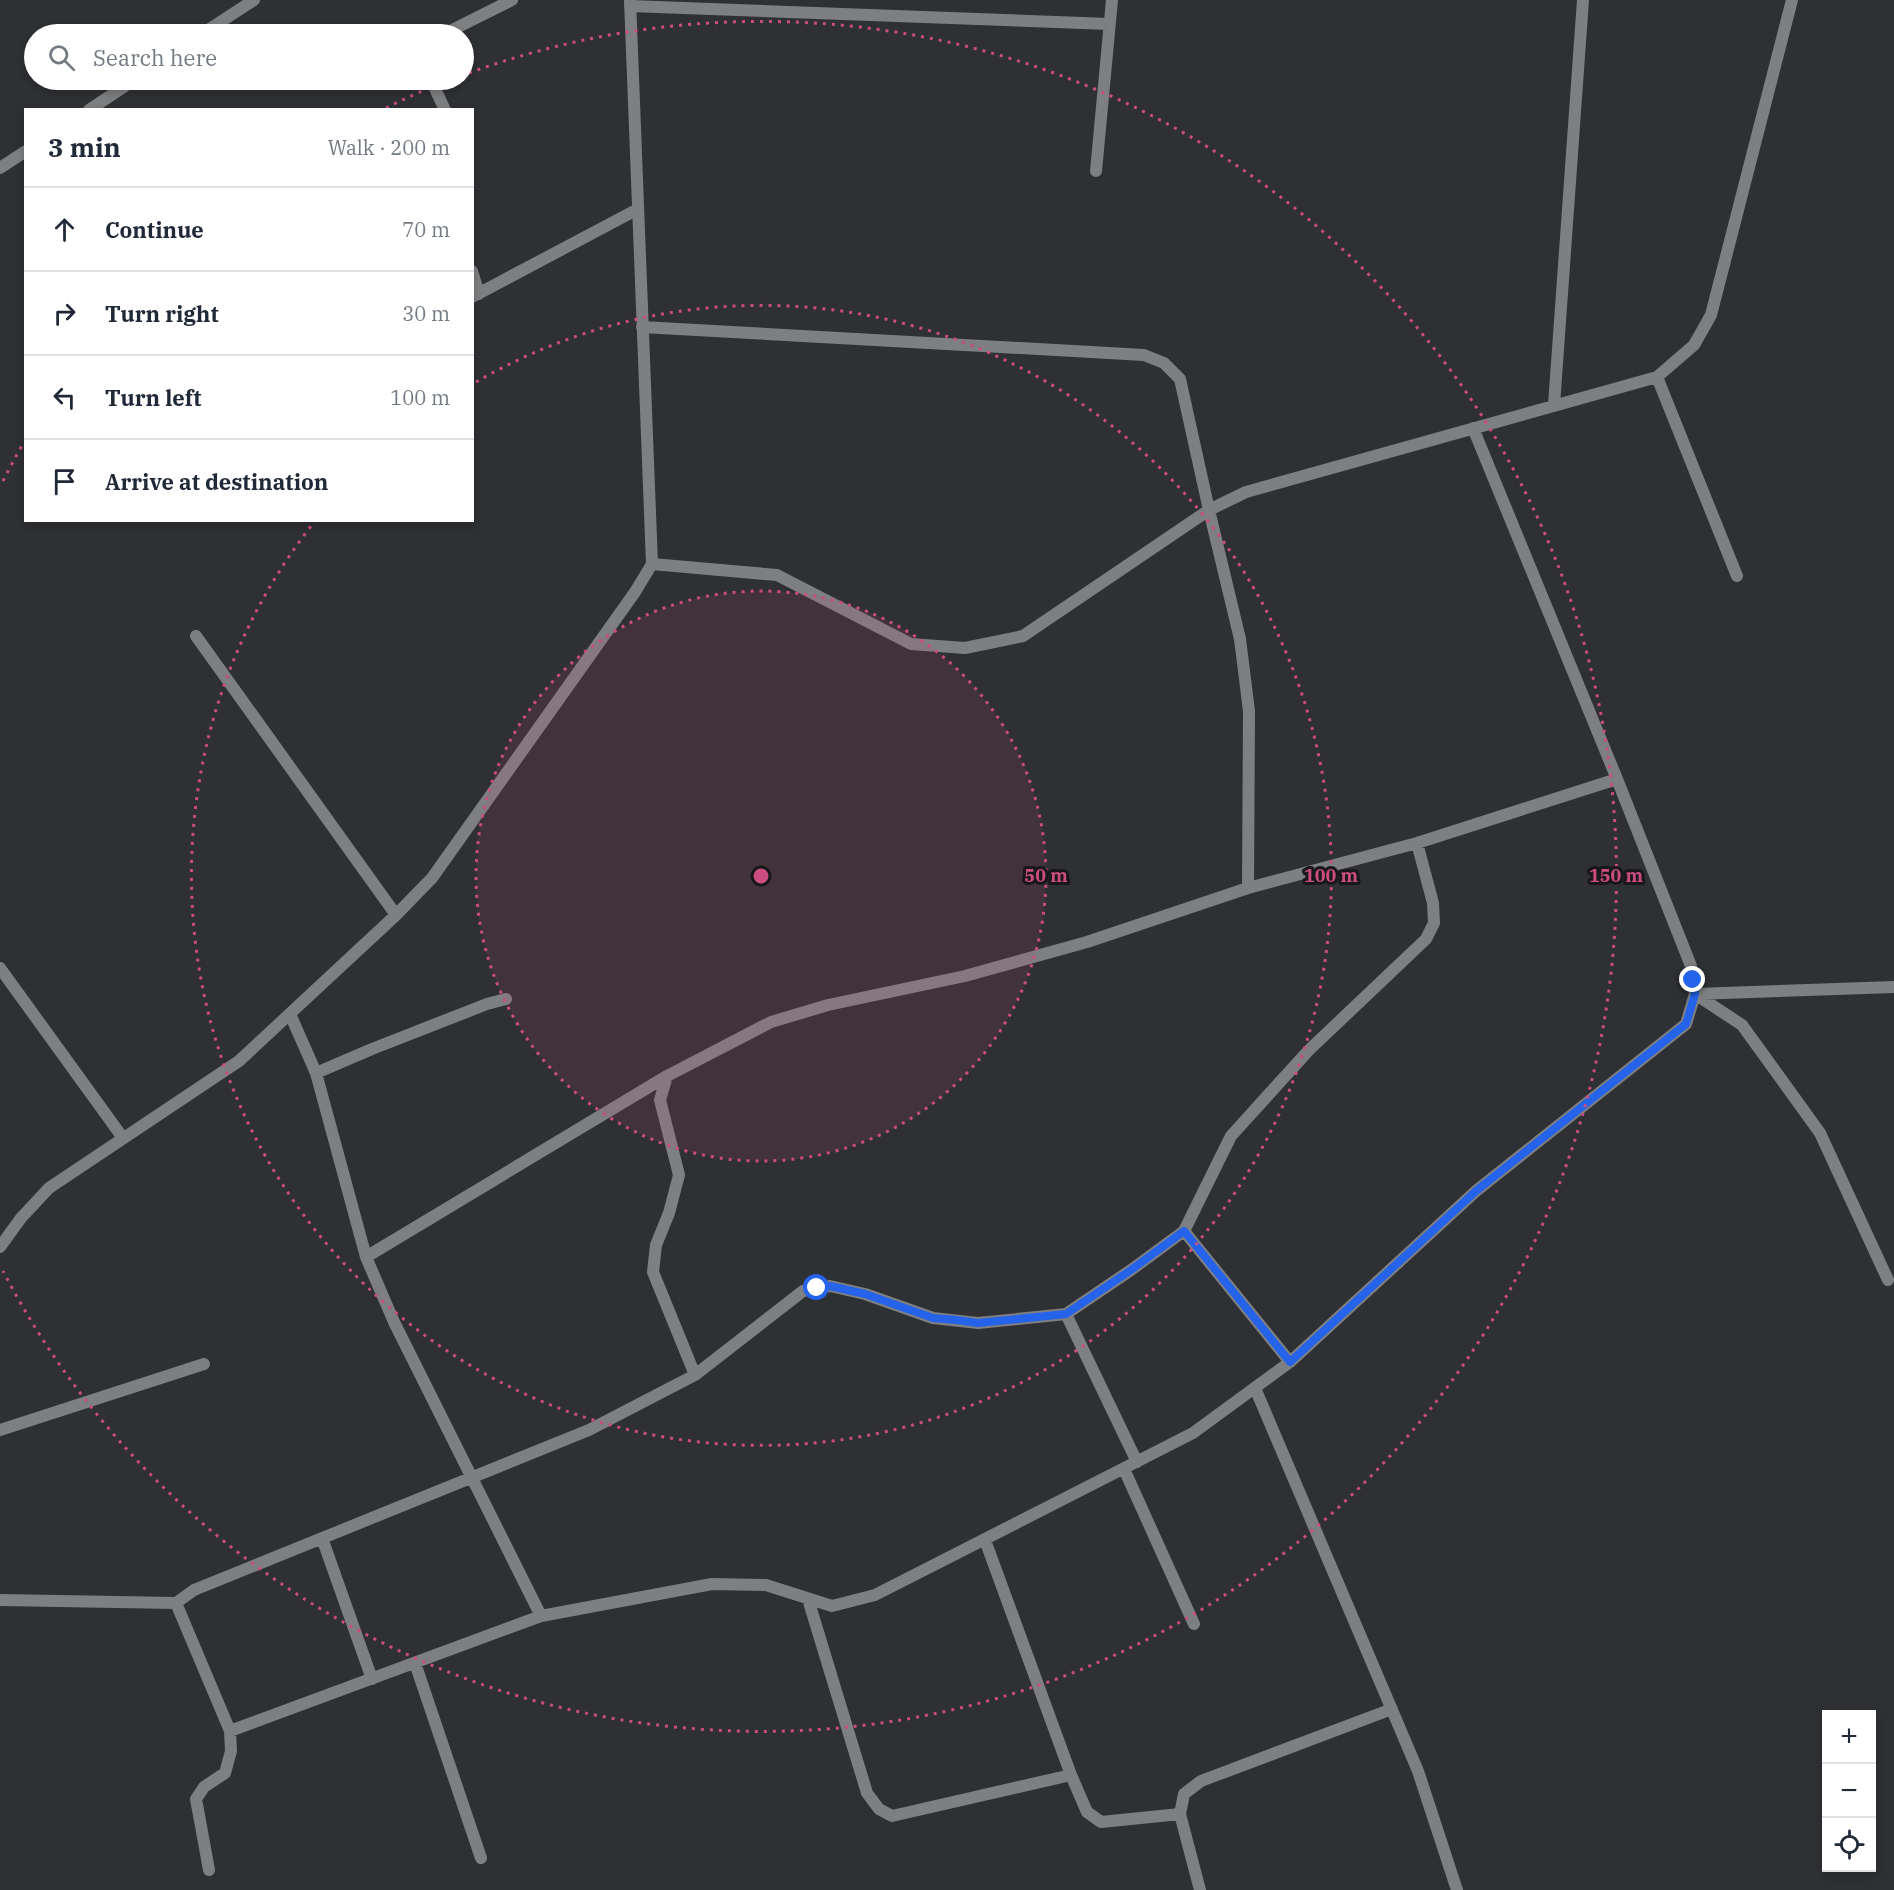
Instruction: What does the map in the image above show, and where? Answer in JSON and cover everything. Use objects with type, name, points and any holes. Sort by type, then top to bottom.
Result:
[{"type":"street","points":[[217,24],[254,0]]},
{"type":"street","points":[[464,24],[512,0]]},
{"type":"street","points":[[1096,171],[1112,0]]},
{"type":"street","points":[[1554,405],[1583,0]]},
{"type":"street","points":[[652,564],[777,575],[911,644],[965,648],[1023,636],[1209,510],[1246,492],[1657,377],[1694,345],[1711,315],[1791,0]]},
{"type":"street","points":[[0,1247],[21,1218],[49,1188],[239,1061],[396,915],[432,878],[635,592],[652,564],[630,3],[1109,24]]},
{"type":"street","points":[[92,108],[119,90]]},
{"type":"street","points":[[436,90],[444,108]]},
{"type":"street","points":[[0,168],[24,152]]},
{"type":"street","points":[[476,296],[638,209]]},
{"type":"street","points":[[642,327],[1144,356],[1164,363],[1180,379],[1240,639],[1250,711],[1248,888]]},
{"type":"street","points":[[1657,377],[1737,576]]},
{"type":"street","points":[[230,1731],[541,1616],[712,1584],[766,1585],[832,1606],[876,1596],[1193,1433],[1290,1362],[1476,1191],[1686,1024],[1695,994],[1690,966],[1617,779],[1473,428]]},
{"type":"street","points":[[196,636],[396,915]]},
{"type":"street","points":[[366,1257],[667,1076],[771,1022],[828,1005],[965,976],[1087,942],[1248,888],[1417,843],[1617,779]]},
{"type":"street","points":[[0,1600],[176,1603],[194,1590],[589,1430],[695,1375],[803,1291],[830,1286],[865,1294],[933,1318],[978,1323],[1066,1314],[1184,1231],[1231,1136],[1309,1050],[1426,939],[1434,923],[1433,903],[1417,843]]},
{"type":"street","points":[[0,968],[123,1138]]},
{"type":"street","points":[[1695,994],[1894,987]]},
{"type":"street","points":[[1695,994],[1742,1025],[1820,1133],[1888,1280]]},
{"type":"street","points":[[316,1073],[487,1004],[506,999]]},
{"type":"street","points":[[290,1014],[316,1073],[366,1257],[394,1322],[541,1616]]},
{"type":"street","points":[[667,1076],[660,1100],[679,1175],[669,1213],[656,1245],[653,1272],[695,1375]]},
{"type":"street","points":[[1184,1231],[1290,1362]]},
{"type":"street","points":[[1066,1314],[1137,1462]]},
{"type":"street","points":[[0,1430],[204,1364]]},
{"type":"street","points":[[1255,1388],[1418,1771],[1457,1890]]},
{"type":"street","points":[[1124,1469],[1194,1624]]},
{"type":"street","points":[[322,1538],[372,1679]]},
{"type":"street","points":[[985,1540],[1071,1775],[1088,1812],[1101,1821],[1180,1814]]},
{"type":"street","points":[[808,1599],[867,1792],[879,1809],[892,1816],[1071,1775]]},
{"type":"street","points":[[176,1603],[230,1731],[231,1751],[225,1773],[204,1787],[196,1799],[209,1870]]},
{"type":"street","points":[[415,1663],[481,1858]]},
{"type":"street","points":[[1200,1890],[1180,1814],[1184,1794],[1201,1780],[1392,1709]]},
{"type":"route","points":[[817,1288],[830,1286],[865,1294],[933,1318],[978,1323],[1066,1314],[1184,1231],[1290,1362],[1476,1191],[1686,1024],[1695,994],[1693,980]]}]
